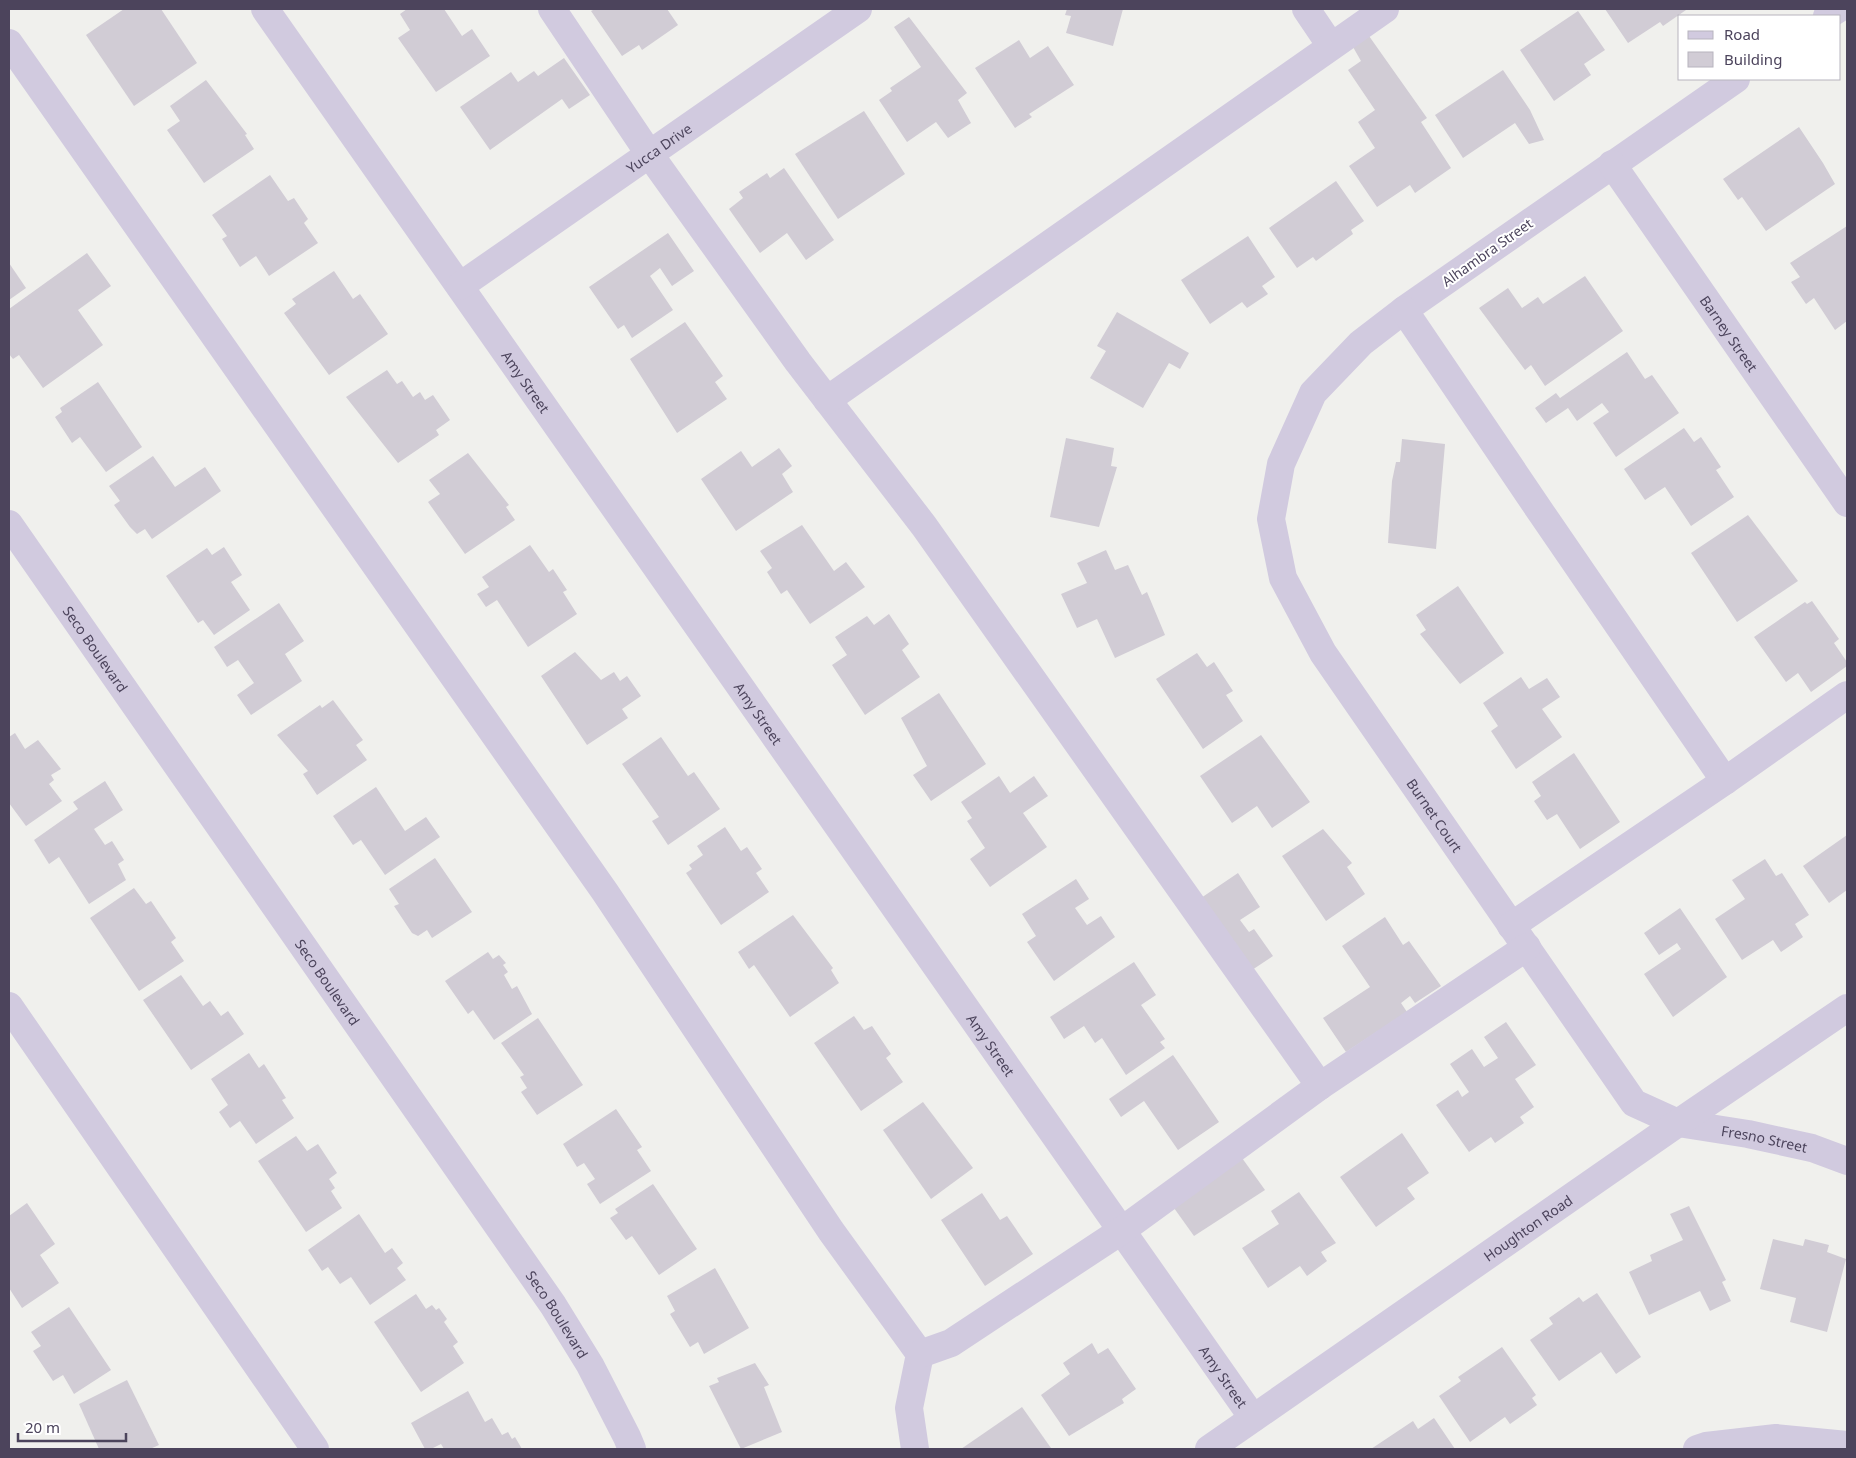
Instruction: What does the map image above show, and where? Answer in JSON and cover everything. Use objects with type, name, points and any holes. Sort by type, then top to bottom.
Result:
[{"type":"street","name":"Amy Street","points":[[265,9],[1253,1418]]},
{"type":"street","points":[[552,9],[650,155],[792,354],[924,526],[1320,1086]]},
{"type":"street","name":"Yucca Drive","points":[[460,286],[858,9]]},
{"type":"street","points":[[1306,9],[1331,46]]},
{"type":"street","points":[[827,400],[1385,9]]},
{"type":"street","points":[[9,43],[605,892],[831,1231],[920,1354],[909,1408],[915,1449]]},
{"type":"street","name":"Alhambra Street","points":[[1282,464],[1313,393],[1361,343],[1404,310],[1735,80]]},
{"type":"street","name":"Barney Street","points":[[1612,164],[1847,503]]},
{"type":"street","points":[[1404,310],[1725,781]]},
{"type":"street","name":"Burnet Court","points":[[1282,464],[1271,519],[1283,578],[1323,653],[1634,1103],[1678,1122]]},
{"type":"street","name":"Seco Boulevard","points":[[9,524],[553,1305],[590,1365],[632,1449]]},
{"type":"street","points":[[1511,926],[1725,781],[1847,695]]},
{"type":"street","points":[[920,1354],[950,1343],[1121,1231],[1320,1086],[1526,947]]},
{"type":"street","points":[[9,1006],[315,1449]]},
{"type":"street","name":"Houghton Road","points":[[1208,1449],[1678,1122],[1847,1008]]},
{"type":"street","name":"Fresno Street","points":[[1678,1122],[1748,1134],[1812,1148],[1847,1161]]},
{"type":"street","points":[[1697,1449],[1706,1446],[1776,1438],[1847,1445]]},
{"type":"building","points":[[124,9],[161,9],[197,63],[134,106],[86,35]]},
{"type":"building","points":[[407,9],[444,9],[462,36],[472,29],[490,56],[436,92],[398,38],[410,30],[400,14]]},
{"type":"building","points":[[595,9],[667,9],[678,25],[642,50],[639,45],[622,56],[591,11]]},
{"type":"building","points":[[1067,9],[1123,9],[1113,46],[1066,33],[1071,16],[1065,15]]},
{"type":"building","points":[[1605,9],[1686,10],[1663,26],[1660,22],[1628,43]]},
{"type":"building","points":[[1578,11],[1605,50],[1584,64],[1591,75],[1554,101],[1520,50]]},
{"type":"building","points":[[909,17],[967,93],[958,100],[971,123],[948,138],[936,122],[907,142],[879,100],[892,91],[890,88],[921,67],[894,27]]},
{"type":"building","points":[[1369,36],[1427,118],[1421,122],[1451,168],[1415,193],[1410,185],[1377,207],[1349,166],[1375,148],[1358,122],[1375,110],[1348,70],[1361,61],[1353,47]]},
{"type":"building","points":[[1019,40],[1030,58],[1048,46],[1074,85],[1029,114],[1032,117],[1015,128],[975,68]]},
{"type":"building","points":[[564,58],[590,95],[569,109],[562,99],[490,150],[460,107],[511,72],[518,82],[534,71],[538,76]]},
{"type":"building","points":[[1503,70],[1530,110],[1544,140],[1529,144],[1515,123],[1463,158],[1435,115]]},
{"type":"building","points":[[206,80],[247,134],[245,135],[254,149],[204,183],[167,130],[180,121],[170,106]]},
{"type":"building","points":[[864,111],[905,174],[838,219],[795,154]]},
{"type":"building","points":[[1799,127],[1835,184],[1766,231],[1742,197],[1738,200],[1723,179]]},
{"type":"building","points":[[784,168],[834,240],[806,260],[787,233],[760,253],[729,209],[743,198],[739,192],[767,173],[770,178]]},
{"type":"building","points":[[270,175],[288,201],[294,198],[308,219],[304,223],[318,243],[269,276],[256,256],[240,267],[222,239],[227,236],[212,215]]},
{"type":"building","points":[[1336,181],[1364,221],[1351,230],[1353,234],[1316,261],[1313,257],[1297,268],[1269,228]]},
{"type":"building","points":[[1847,226],[1847,321],[1835,330],[1814,298],[1806,304],[1791,282],[1800,277],[1790,263]]},
{"type":"building","points":[[668,233],[694,271],[672,286],[660,268],[650,276],[673,310],[632,338],[624,325],[618,329],[589,287]]},
{"type":"building","points":[[1248,236],[1275,277],[1262,286],[1268,294],[1247,308],[1242,302],[1210,324],[1181,280]]},
{"type":"building","points":[[87,253],[111,286],[78,310],[103,345],[43,388],[19,355],[13,359],[9,354],[9,309]]},
{"type":"building","points":[[9,263],[26,288],[9,300]]},
{"type":"building","points":[[334,271],[353,299],[360,294],[388,334],[329,375],[284,313],[296,304],[292,299]]},
{"type":"building","points":[[1585,276],[1623,331],[1545,386],[1531,365],[1525,370],[1479,308],[1508,288],[1522,308],[1538,297],[1543,304]]},
{"type":"building","points":[[1117,312],[1189,353],[1180,369],[1169,363],[1143,408],[1090,378],[1106,351],[1097,346]]},
{"type":"building","points":[[685,322],[723,376],[715,382],[727,399],[677,433],[630,359]]},
{"type":"building","points":[[1627,352],[1645,379],[1652,375],[1679,413],[1616,457],[1593,423],[1609,412],[1602,403],[1577,421],[1568,408],[1546,423],[1535,408],[1556,393],[1560,398]]},
{"type":"building","points":[[387,370],[397,384],[402,381],[413,397],[420,392],[425,400],[433,395],[450,420],[436,430],[439,435],[398,463],[346,397]]},
{"type":"building","points":[[98,382],[142,447],[106,472],[80,437],[72,443],[55,417],[62,412],[60,408]]},
{"type":"building","points":[[1684,428],[1694,442],[1701,437],[1721,467],[1716,470],[1734,497],[1691,526],[1665,487],[1645,500],[1624,469]]},
{"type":"building","points":[[1066,438],[1114,448],[1111,466],[1117,467],[1099,527],[1050,517]]},
{"type":"building","points":[[1402,439],[1445,444],[1436,549],[1388,543],[1392,481],[1396,462],[1400,462]]},
{"type":"building","points":[[779,448],[792,466],[782,474],[793,492],[736,531],[701,479],[741,451],[752,467]]},
{"type":"building","points":[[468,453],[509,505],[506,507],[515,520],[465,554],[428,502],[440,494],[429,480]]},
{"type":"building","points":[[153,456],[175,487],[205,467],[221,491],[152,539],[145,529],[137,534],[130,527],[114,505],[120,501],[109,486]]},
{"type":"building","points":[[1748,515],[1798,581],[1737,622],[1691,553]]},
{"type":"building","points":[[802,525],[834,571],[846,562],[865,587],[810,624],[787,590],[781,594],[767,572],[772,568],[760,551]]},
{"type":"building","points":[[530,545],[549,572],[553,569],[567,590],[563,592],[577,614],[528,647],[497,600],[486,607],[477,594],[489,587],[482,577]]},
{"type":"building","points":[[224,547],[242,575],[231,582],[250,610],[214,635],[203,620],[198,623],[166,576],[207,548],[212,555]]},
{"type":"building","points":[[1106,550],[1115,570],[1128,565],[1142,595],[1147,592],[1165,635],[1115,658],[1097,619],[1077,628],[1061,594],[1087,583],[1077,563]]},
{"type":"building","points":[[1458,586],[1504,653],[1460,684],[1420,634],[1426,630],[1416,615]]},
{"type":"building","points":[[1812,601],[1839,639],[1834,643],[1847,662],[1847,666],[1811,692],[1798,673],[1786,682],[1754,637],[1805,602],[1807,604]]},
{"type":"building","points":[[279,603],[304,641],[285,654],[302,681],[251,715],[237,695],[254,683],[238,660],[227,667],[214,647]]},
{"type":"building","points":[[889,614],[909,644],[902,650],[920,677],[865,715],[832,665],[847,655],[835,637],[867,616],[874,625]]},
{"type":"building","points":[[575,652],[601,680],[614,672],[620,681],[627,676],[641,696],[622,709],[628,718],[587,745],[541,676]]},
{"type":"building","points":[[1197,653],[1207,667],[1214,662],[1233,691],[1226,695],[1243,721],[1203,749],[1156,679]]},
{"type":"building","points":[[1521,677],[1529,689],[1547,678],[1560,697],[1542,709],[1562,737],[1516,769],[1491,731],[1498,726],[1483,703]]},
{"type":"building","points":[[939,693],[986,764],[931,801],[913,775],[927,766],[901,718]]},
{"type":"building","points":[[333,700],[363,740],[356,745],[367,760],[317,795],[303,774],[308,771],[277,735],[320,705],[322,708]]},
{"type":"building","points":[[15,733],[25,749],[38,740],[61,769],[51,775],[54,780],[49,784],[62,801],[26,826],[9,803],[9,737]]},
{"type":"building","points":[[1261,735],[1310,802],[1272,828],[1257,806],[1232,823],[1200,776]]},
{"type":"building","points":[[661,737],[688,776],[694,772],[720,809],[668,845],[652,821],[659,817],[622,764]]},
{"type":"building","points":[[1574,753],[1620,822],[1580,849],[1557,814],[1547,820],[1534,801],[1541,796],[1532,782]]},
{"type":"building","points":[[999,776],[1010,793],[1034,776],[1048,796],[1023,813],[1047,847],[990,887],[970,859],[985,848],[967,821],[972,818],[961,802]]},
{"type":"building","points":[[105,781],[123,810],[94,829],[105,845],[112,841],[124,860],[118,864],[126,880],[89,904],[59,857],[49,864],[34,840],[78,809],[73,802]]},
{"type":"building","points":[[376,787],[405,831],[426,817],[440,837],[385,875],[361,840],[353,845],[333,816]]},
{"type":"building","points":[[725,827],[741,851],[747,847],[762,869],[756,873],[769,892],[721,925],[686,873],[692,869],[689,865],[703,855],[697,846]]},
{"type":"building","points":[[1323,829],[1352,863],[1347,867],[1365,894],[1326,921],[1282,856]]},
{"type":"building","points":[[1847,835],[1847,890],[1829,903],[1803,866]]},
{"type":"building","points":[[435,858],[472,912],[432,938],[427,930],[418,936],[412,933],[394,906],[399,904],[389,889]]},
{"type":"building","points":[[1765,859],[1776,876],[1782,873],[1809,915],[1795,924],[1803,937],[1781,952],[1773,940],[1742,960],[1715,919],[1745,899],[1732,880]]},
{"type":"building","points":[[1238,873],[1260,907],[1240,920],[1249,932],[1254,929],[1273,956],[1252,970],[1201,898]]},
{"type":"building","points":[[1076,879],[1089,899],[1075,908],[1087,925],[1101,916],[1115,937],[1054,981],[1027,942],[1036,936],[1022,914]]},
{"type":"building","points":[[134,888],[146,904],[151,901],[176,938],[171,942],[184,961],[139,991],[90,918]]},
{"type":"building","points":[[1680,908],[1727,977],[1673,1017],[1644,974],[1681,949],[1677,943],[1659,955],[1644,933]]},
{"type":"building","points":[[793,915],[833,968],[831,970],[839,983],[790,1017],[754,965],[749,969],[738,952]]},
{"type":"building","points":[[1385,917],[1403,945],[1409,941],[1441,986],[1415,1003],[1410,996],[1401,1003],[1407,1012],[1346,1052],[1323,1018],[1370,987],[1342,946]]},
{"type":"building","points":[[488,952],[493,959],[499,955],[506,963],[503,965],[508,972],[504,975],[512,989],[517,986],[532,1014],[494,1040],[473,1010],[468,1014],[445,981]]},
{"type":"building","points":[[1134,962],[1156,995],[1141,1005],[1165,1039],[1160,1042],[1165,1048],[1126,1075],[1102,1038],[1095,1043],[1084,1026],[1064,1039],[1050,1017]]},
{"type":"building","points":[[181,975],[203,1006],[210,1001],[221,1016],[228,1011],[244,1034],[191,1070],[143,1000]]},
{"type":"building","points":[[854,1016],[864,1030],[872,1026],[891,1054],[886,1058],[903,1082],[861,1111],[814,1043]]},
{"type":"building","points":[[538,1018],[583,1085],[537,1115],[521,1092],[527,1088],[520,1077],[524,1075],[501,1043]]},
{"type":"building","points":[[1506,1022],[1536,1065],[1515,1079],[1534,1107],[1520,1117],[1524,1123],[1495,1143],[1491,1137],[1469,1152],[1436,1105],[1458,1090],[1462,1097],[1469,1092],[1450,1064],[1472,1049],[1484,1067],[1498,1058],[1484,1037]]},
{"type":"building","points":[[249,1053],[259,1068],[264,1064],[286,1098],[282,1100],[294,1118],[256,1144],[240,1121],[230,1128],[219,1112],[228,1105],[211,1079]]},
{"type":"building","points":[[1173,1055],[1219,1122],[1178,1150],[1144,1101],[1121,1117],[1109,1099]]},
{"type":"building","points":[[923,1102],[973,1168],[931,1199],[883,1130]]},
{"type":"building","points":[[616,1109],[642,1147],[637,1150],[651,1171],[600,1204],[587,1184],[595,1179],[584,1163],[577,1167],[563,1144]]},
{"type":"building","points":[[1402,1133],[1429,1173],[1407,1188],[1415,1199],[1376,1227],[1340,1177]]},
{"type":"building","points":[[296,1136],[307,1151],[318,1144],[337,1173],[329,1179],[335,1188],[331,1191],[342,1208],[306,1232],[258,1161]]},
{"type":"building","points":[[1242,1158],[1265,1190],[1194,1236],[1174,1208]]},
{"type":"building","points":[[653,1184],[697,1249],[659,1275],[632,1236],[626,1240],[610,1218],[618,1213],[615,1209]]},
{"type":"building","points":[[1299,1192],[1336,1243],[1321,1252],[1327,1261],[1307,1276],[1300,1266],[1268,1288],[1242,1248],[1279,1224],[1271,1211]]},
{"type":"building","points":[[982,1193],[1000,1220],[1007,1216],[1033,1254],[985,1286],[941,1220]]},
{"type":"building","points":[[27,1203],[55,1244],[40,1255],[59,1283],[22,1308],[9,1288],[9,1216]]},
{"type":"building","points":[[1689,1206],[1726,1280],[1722,1282],[1731,1301],[1710,1311],[1700,1291],[1649,1315],[1629,1272],[1652,1261],[1650,1255],[1683,1240],[1670,1214]]},
{"type":"building","points":[[359,1214],[385,1253],[392,1248],[403,1263],[397,1268],[406,1280],[370,1305],[351,1277],[340,1284],[328,1267],[322,1271],[308,1250]]},
{"type":"building","points":[[1773,1239],[1803,1246],[1805,1239],[1829,1245],[1827,1252],[1846,1259],[1827,1332],[1790,1322],[1796,1298],[1760,1289]]},
{"type":"building","points":[[715,1268],[749,1328],[704,1354],[698,1342],[690,1347],[670,1314],[675,1311],[667,1296]]},
{"type":"building","points":[[1597,1293],[1641,1357],[1616,1374],[1601,1352],[1559,1381],[1530,1340],[1553,1324],[1549,1318],[1579,1297],[1583,1302]]},
{"type":"building","points":[[416,1294],[426,1309],[432,1305],[436,1310],[439,1308],[447,1319],[444,1322],[458,1342],[453,1346],[464,1363],[421,1392],[374,1322]]},
{"type":"building","points":[[69,1307],[111,1370],[74,1394],[63,1375],[53,1381],[33,1351],[41,1346],[31,1332]]},
{"type":"building","points":[[1092,1343],[1098,1354],[1108,1348],[1136,1389],[1122,1399],[1124,1403],[1069,1436],[1041,1395],[1070,1374],[1063,1363]]},
{"type":"building","points":[[1502,1347],[1536,1395],[1532,1398],[1537,1405],[1510,1424],[1505,1417],[1470,1442],[1439,1396],[1461,1381],[1458,1377]]},
{"type":"building","points":[[755,1363],[769,1385],[764,1387],[782,1432],[741,1449],[709,1386],[719,1382],[717,1378]]},
{"type":"building","points":[[127,1380],[159,1445],[150,1449],[99,1449],[79,1404]]},
{"type":"building","points":[[468,1391],[485,1422],[492,1418],[502,1435],[508,1432],[512,1439],[515,1437],[522,1449],[444,1449],[441,1444],[431,1449],[425,1449],[411,1423]]},
{"type":"building","points":[[1022,1407],[1051,1448],[961,1449]]},
{"type":"building","points":[[1434,1418],[1455,1449],[1371,1449],[1413,1421],[1418,1429]]}]
